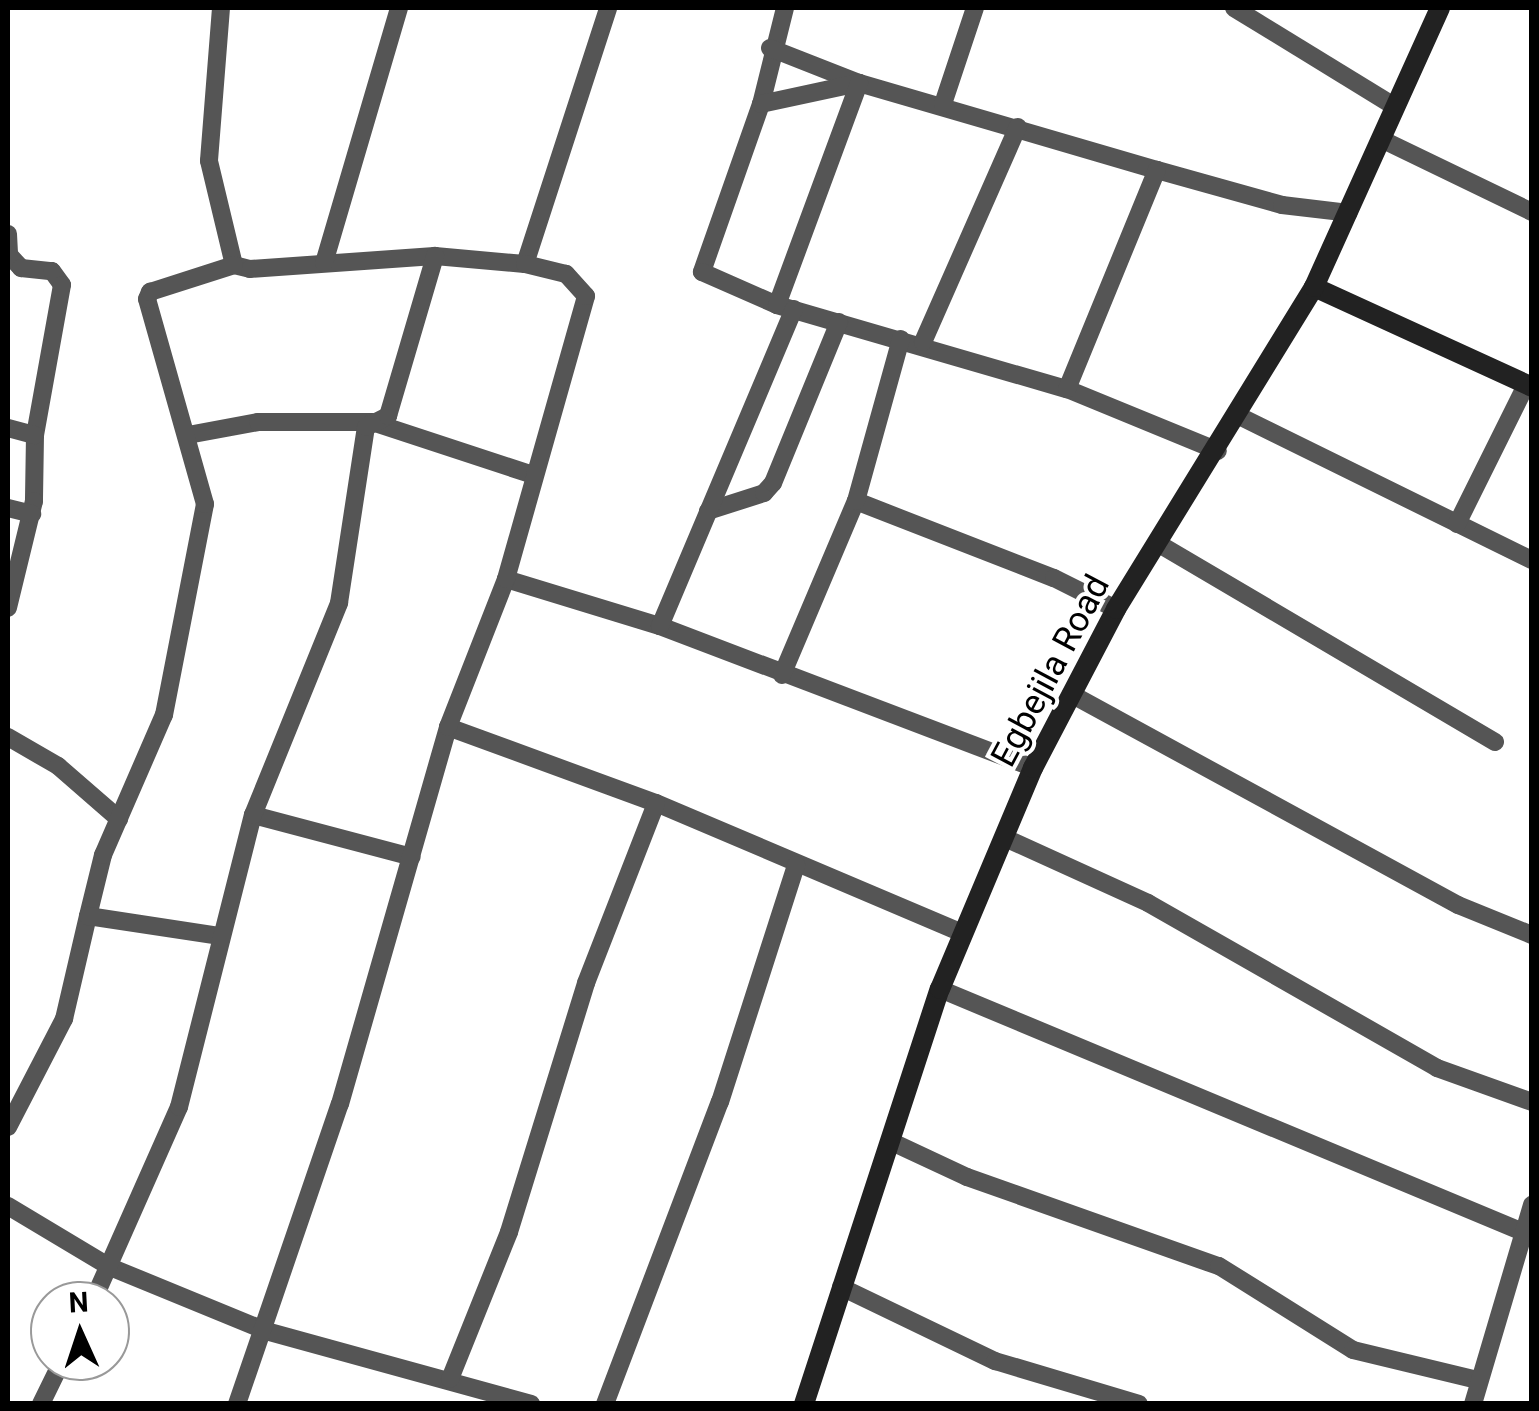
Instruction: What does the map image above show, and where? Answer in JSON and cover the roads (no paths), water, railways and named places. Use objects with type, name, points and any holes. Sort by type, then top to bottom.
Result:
[{"type":"street","points":[[221,8],[209,161],[234,265]]},
{"type":"street","points":[[324,263],[338,197],[399,8]]},
{"type":"street","points":[[525,264],[608,8]]},
{"type":"street","points":[[785,8],[770,48],[761,104],[702,272],[786,307],[923,342],[1066,389],[1218,451]]},
{"type":"street","points":[[943,104],[975,8]]},
{"type":"street","points":[[1234,8],[1394,106]]},
{"type":"street","name":"Egbejila Road","points":[[804,1404],[940,988],[1033,768],[1116,609],[1218,451],[1314,288],[1440,8]]},
{"type":"street","points":[[770,48],[858,82],[1157,170],[1282,205],[1349,214]]},
{"type":"street","points":[[761,104],[858,82]]},
{"type":"street","points":[[660,626],[786,307],[858,82]]},
{"type":"street","points":[[923,342],[1018,126]]},
{"type":"street","points":[[1380,139],[1532,212]]},
{"type":"street","points":[[1066,389],[1157,170]]},
{"type":"street","points":[[8,234],[9,255],[21,268],[52,271],[62,285],[35,434],[32,514],[8,608]]},
{"type":"street","points":[[103,1281],[179,1107],[253,816],[339,603],[353,543],[362,444],[372,422],[388,416],[435,256]]},
{"type":"street","points":[[8,1127],[64,1019],[88,916],[119,819],[164,715],[205,504],[148,299],[150,292],[234,265],[435,256],[525,264],[566,274],[586,296],[506,579],[448,727],[412,857],[266,1331],[238,1404]]},
{"type":"street","points":[[1314,288],[1529,386],[1457,524]]},
{"type":"street","points":[[708,511],[764,493],[773,483],[839,322]]},
{"type":"street","points":[[782,675],[856,501],[901,338]]},
{"type":"street","points":[[1239,416],[1532,560]]},
{"type":"street","points":[[188,435],[258,422],[372,422],[533,474]]},
{"type":"street","points":[[8,428],[35,434]]},
{"type":"street","points":[[856,501],[1054,578],[1116,609]]},
{"type":"street","points":[[8,508],[32,514]]},
{"type":"street","points":[[1159,544],[1495,742]]},
{"type":"street","points":[[506,579],[660,626],[1033,768]]},
{"type":"street","points":[[1072,694],[1478,916],[1532,935]]},
{"type":"street","points":[[448,727],[656,803],[963,933]]},
{"type":"street","points":[[8,737],[29,745],[119,819]]},
{"type":"street","points":[[450,1379],[509,1232],[586,983],[656,803]]},
{"type":"street","points":[[253,816],[412,857]]},
{"type":"street","points":[[1005,838],[1148,903],[1437,1068],[1532,1102]]},
{"type":"street","points":[[605,1404],[720,1102],[796,865]]},
{"type":"street","points":[[88,916],[220,936]]},
{"type":"street","points":[[940,988],[1523,1232]]},
{"type":"street","points":[[892,1142],[966,1176],[1219,1266],[1354,1350],[1478,1380]]},
{"type":"street","points":[[1472,1404],[1524,1259],[1523,1232],[1532,1205]]},
{"type":"street","points":[[8,1206],[110,1266],[266,1331],[531,1404]]},
{"type":"street","points":[[841,1287],[995,1361],[1139,1404]]},
{"type":"street","points":[[41,1404],[52,1381]]}]
